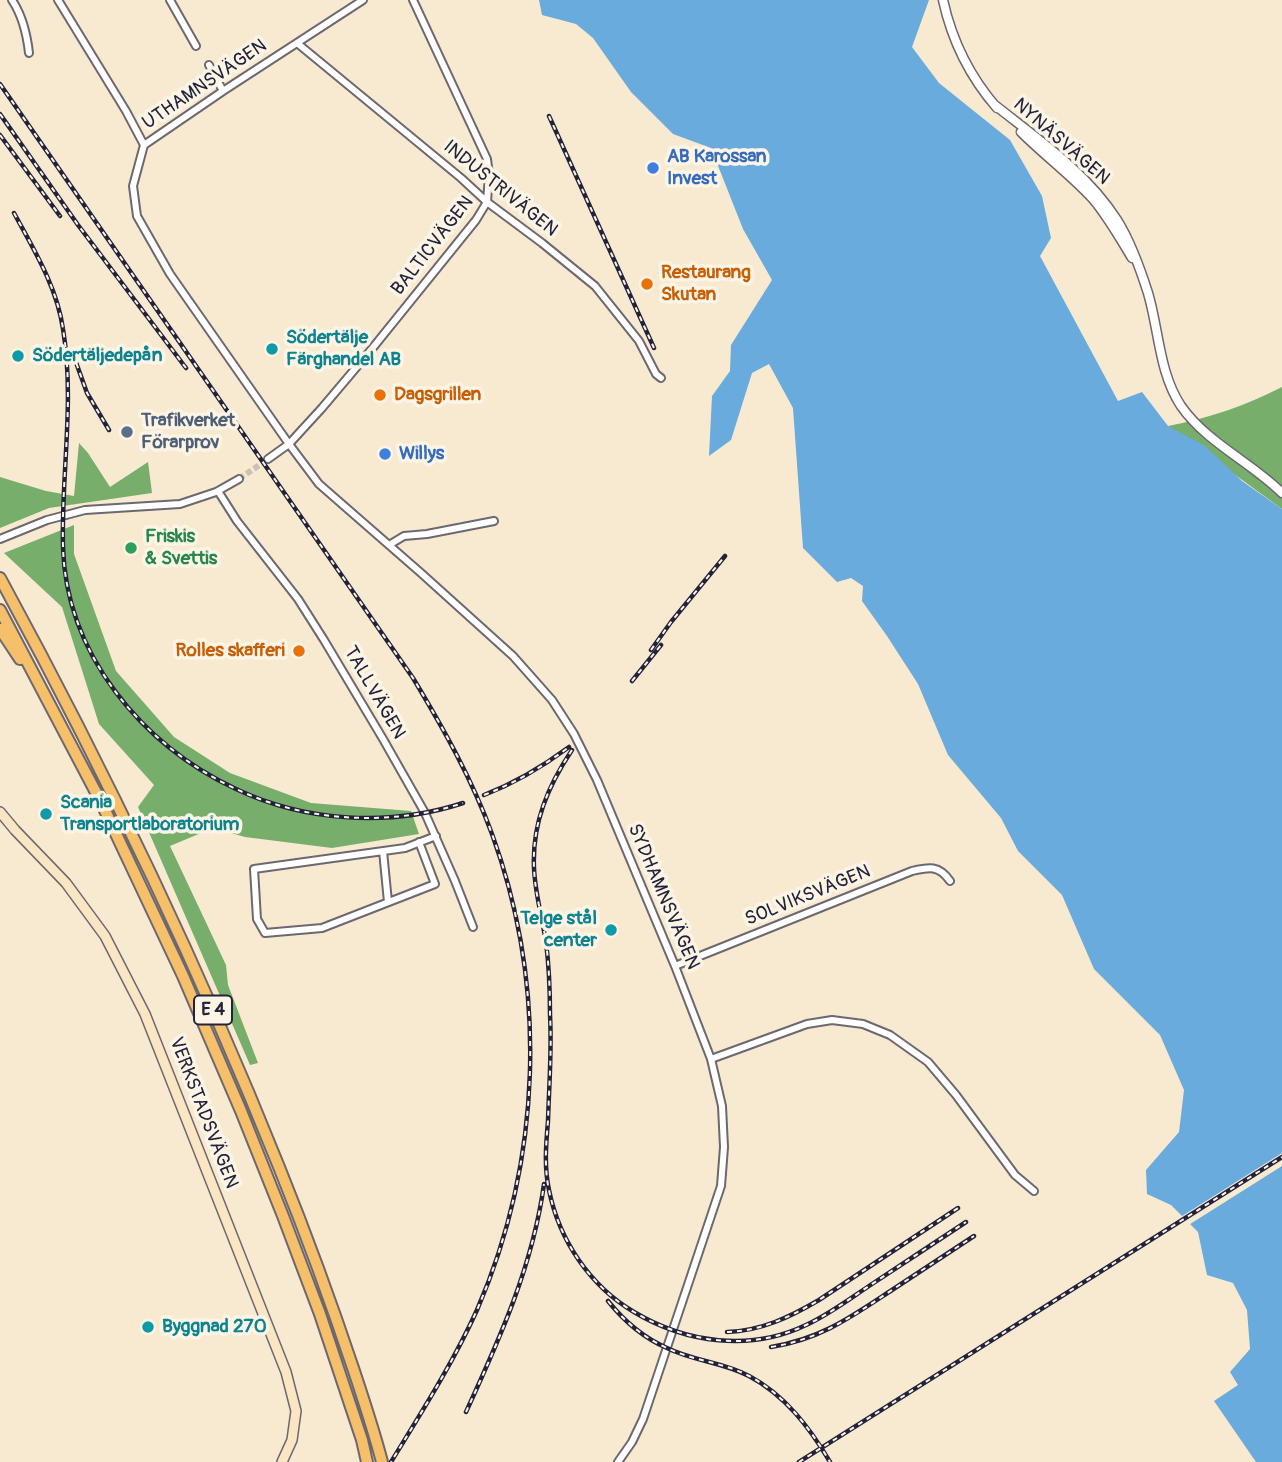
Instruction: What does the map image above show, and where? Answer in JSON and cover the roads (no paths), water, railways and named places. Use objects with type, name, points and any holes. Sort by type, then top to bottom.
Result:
[{"type":"highway","name":"E 4","points":[[0,578],[119,807],[201,982],[260,1119],[334,1309],[382,1462]]},
{"type":"highway","name":"E 4","points":[[0,610],[101,802],[183,976],[241,1111],[320,1314],[367,1462]]},
{"type":"highway","points":[[0,629],[46,695]]},
{"type":"main road","name":"VERKSTADSVÄGEN","points":[[0,812],[66,883],[105,936],[145,1014],[286,1372],[296,1411],[292,1440],[282,1462]]},
{"type":"street","points":[[12,0],[17,6],[29,53]]},
{"type":"street","points":[[58,0],[145,145]]},
{"type":"street","points":[[170,0],[196,46]]},
{"type":"street","name":"UTHAMNSVÄGEN","points":[[289,444],[170,274],[137,216],[133,186],[145,145],[363,0]]},
{"type":"street","name":"BALTICVÄGEN","points":[[268,459],[289,444],[323,408],[487,202],[487,159],[413,0]]},
{"type":"street","name":"NYNÄSVÄGEN","points":[[943,0],[953,36],[979,87],[996,106],[1068,164],[1100,197],[1117,220],[1132,248],[1142,276],[1153,310],[1164,366],[1173,392],[1181,405],[1204,431],[1282,494]]},
{"type":"street","name":"INDUSTRIVÄGEN","points":[[297,43],[487,202],[595,286],[634,333],[656,374],[661,378]]},
{"type":"street","points":[[209,65],[223,91]]},
{"type":"street","name":"SYDHAMNSVÄGEN","points":[[289,444],[319,484],[513,656],[552,700],[574,734],[597,780],[711,1059],[722,1106],[724,1147],[720,1186],[643,1419],[618,1462]]},
{"type":"street","points":[[0,539],[72,513],[101,508],[180,504],[218,491],[239,479]]},
{"type":"street","name":"TALLVÄGEN","points":[[218,491],[237,521],[298,599],[419,802],[436,836],[473,927]]},
{"type":"street","points":[[389,545],[404,536],[494,521]]},
{"type":"street","points":[[419,842],[435,884],[322,928],[265,933],[257,919],[254,869],[405,848],[419,842],[436,836]]},
{"type":"street","points":[[383,851],[388,902]]},
{"type":"street","name":"SOLVIKSVÄGEN","points":[[675,966],[912,871],[929,867],[939,870],[950,881]]},
{"type":"street","points":[[711,1059],[807,1024],[832,1020],[863,1024],[890,1035],[928,1062],[1015,1175],[1034,1191]]},
{"type":"water","points":[[539,0],[929,0],[912,47],[939,83],[1010,140],[1042,196],[1051,238],[1040,256],[1118,401],[1142,392],[1168,426],[1205,446],[1242,481],[1282,509],[1282,1462],[1256,1462],[1214,1401],[1238,1385],[1230,1372],[1250,1349],[1247,1310],[1233,1283],[1207,1275],[1198,1232],[1171,1205],[1147,1194],[1146,1170],[1179,1132],[1184,1090],[1160,1035],[1094,969],[1062,895],[1018,851],[1001,818],[948,755],[918,684],[862,601],[863,586],[851,578],[837,582],[803,548],[793,408],[769,364],[752,373],[731,440],[709,456],[712,396],[730,371],[731,345],[772,280],[743,229],[711,148],[673,134],[631,92],[593,38],[576,24],[542,15]]},
{"type":"tunnel","points":[[239,479],[268,459]]},
{"type":"railway","points":[[0,84],[413,678],[475,793],[492,834],[510,893],[522,952],[529,1013],[530,1074],[525,1134],[515,1194],[499,1253],[468,1330],[391,1462]]},
{"type":"railway","points":[[0,114],[78,225],[186,368]]},
{"type":"railway","points":[[549,116],[654,348]]},
{"type":"railway","points":[[0,135],[60,216]]},
{"type":"railway","points":[[14,213],[56,298],[63,329],[68,383],[63,520],[67,586],[78,624],[94,659],[115,692],[170,748],[202,770],[263,800],[319,814],[377,818],[435,811],[463,803]]},
{"type":"railway","points":[[73,354],[87,393],[109,430]]},
{"type":"railway","points":[[651,650],[725,556]]},
{"type":"railway","points":[[632,681],[661,645]]},
{"type":"railway","points":[[484,795],[528,774],[569,747]]},
{"type":"railway","points":[[572,750],[543,806],[536,836],[534,868],[546,942],[550,988],[547,1181],[560,1226],[590,1275],[634,1312],[675,1331],[718,1340],[763,1339],[822,1317],[966,1222]]},
{"type":"railway","points":[[799,1462],[1282,1157]]},
{"type":"railway","points":[[466,1412],[514,1301],[532,1243],[544,1184]]},
{"type":"railway","points":[[727,1332],[763,1326],[808,1306],[958,1208]]},
{"type":"railway","points":[[771,1347],[805,1339],[835,1326],[974,1236]]},
{"type":"railway","points":[[608,1301],[635,1328],[659,1344],[687,1356],[739,1371],[762,1384],[796,1413],[830,1462]]},
{"type":"place","name":"AB Karossan Invest","points":[[653,168]]},
{"type":"place","name":"Restaurang Skutan","points":[[647,284]]},
{"type":"place","name":"Södertälje Färghandel AB","points":[[272,349]]},
{"type":"place","name":"Södertäljedepån","points":[[18,356]]},
{"type":"place","name":"Dagsgrillen","points":[[380,395]]},
{"type":"place","name":"Trafikverket Förarprov","points":[[127,432]]},
{"type":"place","name":"Willys","points":[[385,454]]},
{"type":"place","name":"Friskis & Svettis","points":[[131,548]]},
{"type":"place","name":"Rolles skafferi","points":[[299,651]]},
{"type":"place","name":"Scania Transportlaboratorium","points":[[46,814]]},
{"type":"place","name":"Telge stål center","points":[[611,930]]},
{"type":"place","name":"Byggnad 270","points":[[148,1327]]}]
